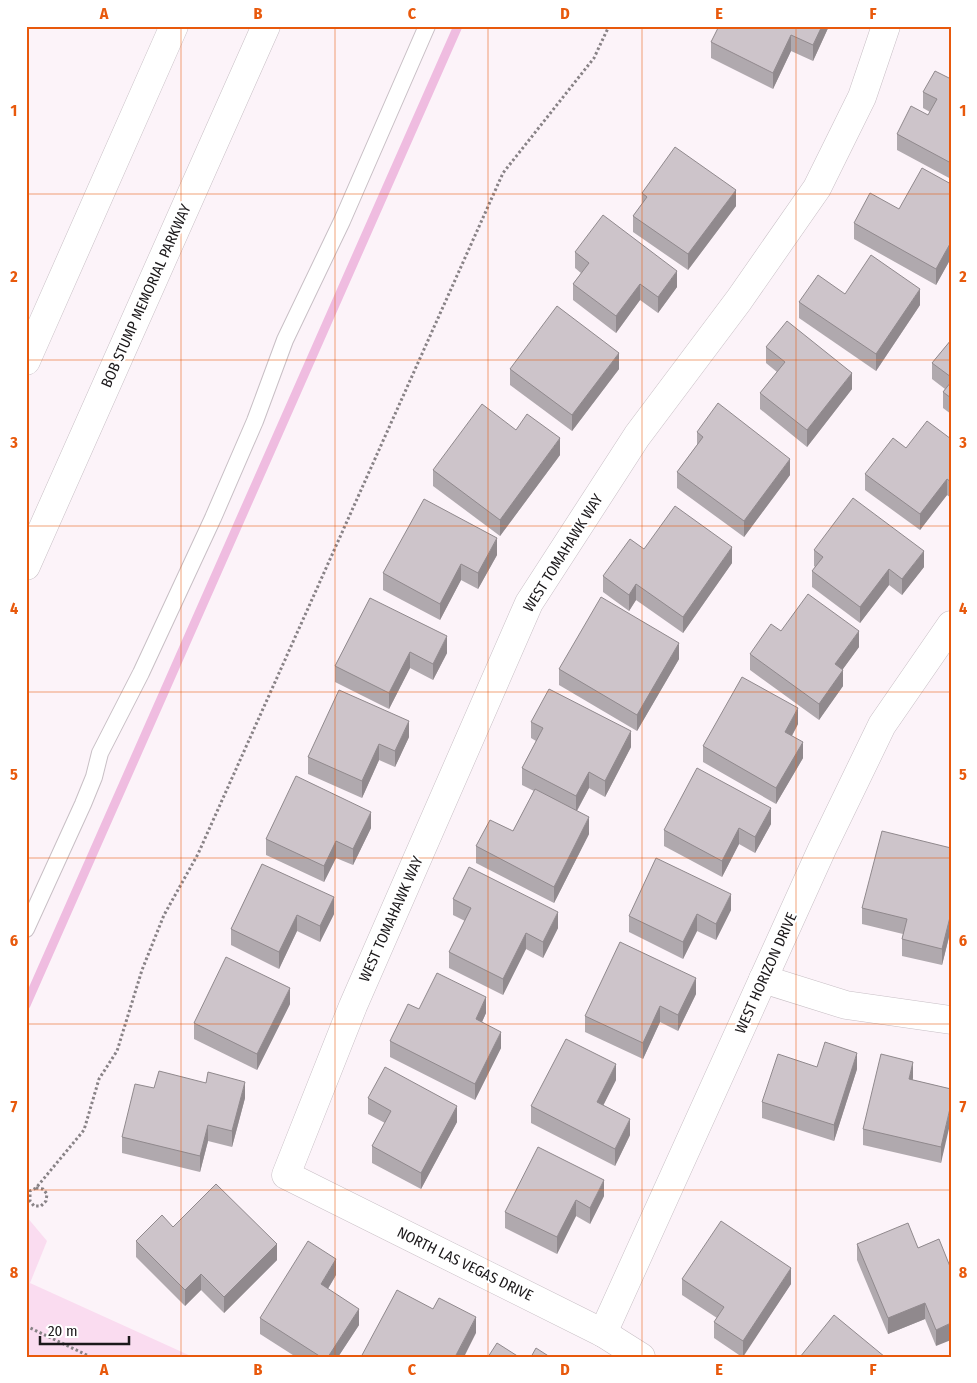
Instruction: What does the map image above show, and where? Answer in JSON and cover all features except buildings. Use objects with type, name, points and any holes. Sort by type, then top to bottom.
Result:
[{"type":"main road","points":[[26,360],[174,26]]},
{"type":"main road","name":"BOB STUMP MEMORIAL PARKWAY","points":[[26,566],[266,26]]},
{"type":"main road","name":"WEST TOMAHAWK WAY","points":[[286,1175],[353,1006],[529,603],[638,436],[739,300],[817,188],[862,97],[886,26]]},
{"type":"main road","name":"WEST HORIZON DRIVE","points":[[603,1333],[699,1126],[763,979],[882,726],[951,625]]},
{"type":"main road","points":[[763,979],[846,1005],[951,1020]]},
{"type":"main road","name":"NORTH LAS VEGAS DRIVE","points":[[286,1175],[603,1333],[642,1357]]},
{"type":"lane","points":[[26,929],[84,804],[94,778],[100,753],[141,673],[213,518],[255,421],[282,347],[338,230],[427,26]]},
{"type":"path","points":[[36,1188],[43,1189],[47,1194],[46,1201],[41,1206],[34,1206],[30,1201],[30,1191],[36,1188],[84,1130],[99,1079],[117,1051],[142,970],[164,915],[198,854],[503,174],[594,58],[609,26]]},
{"type":"path","points":[[26,1326],[91,1357]]},
{"type":"shaded area","points":[[26,1216],[47,1241],[30,1283],[193,1357],[26,1357]]},
{"type":"waterway","points":[[26,1005],[458,26]]}]
